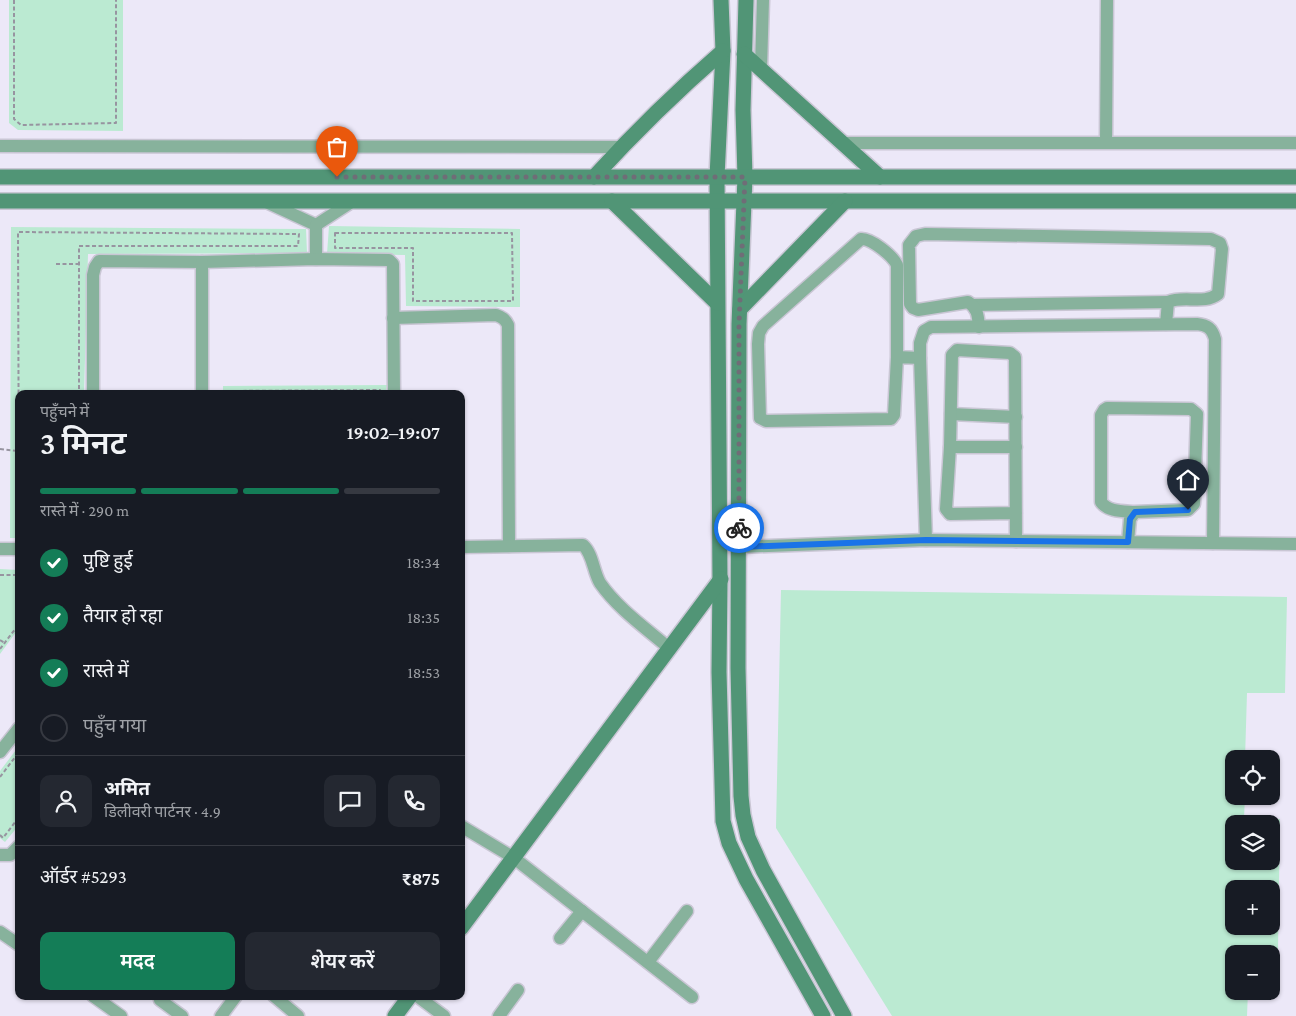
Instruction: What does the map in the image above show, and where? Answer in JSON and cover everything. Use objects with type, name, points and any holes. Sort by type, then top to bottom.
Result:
[{"type":"main road","points":[[721,0],[723,51],[717,201],[719,672],[723,821],[730,843],[746,879],[823,1016]]},
{"type":"main road","points":[[746,0],[744,54],[745,177],[740,309],[738,668],[743,815],[748,837],[763,870],[844,1016]]},
{"type":"main road","points":[[594,177],[622,146],[694,76],[723,51]]},
{"type":"main road","points":[[744,54],[880,177]]},
{"type":"main road","points":[[0,177],[1296,177]]},
{"type":"main road","points":[[0,201],[1296,201]]},
{"type":"main road","points":[[612,201],[718,303]]},
{"type":"main road","points":[[740,309],[845,201]]},
{"type":"main road","points":[[465,923],[670,650],[720,581],[739,547]]},
{"type":"main road","points":[[395,1016],[407,1000]]},
{"type":"street","points":[[761,68],[763,0]]},
{"type":"street","points":[[1106,142],[1107,0]]},
{"type":"street","points":[[842,142],[1296,143]]},
{"type":"street","points":[[0,146],[622,146]]},
{"type":"street","points":[[264,201],[316,225]]},
{"type":"street","points":[[316,225],[353,201]]},
{"type":"street","points":[[316,225],[316,259]]},
{"type":"street","points":[[924,234],[1211,239],[1220,243],[1222,249],[1218,294],[1211,299],[1174,299],[1168,302],[973,304],[968,302],[918,310],[912,308],[910,304],[909,245],[916,236],[924,234]]},
{"type":"street","points":[[861,238],[870,240],[892,257],[897,265],[897,357],[895,411],[891,419],[766,421],[760,418],[759,333],[763,326],[861,238]]},
{"type":"street","points":[[93,390],[93,275],[98,262],[316,259],[389,260],[393,264],[394,390]]},
{"type":"street","points":[[202,262],[202,390]]},
{"type":"street","points":[[1166,324],[1168,302]]},
{"type":"street","points":[[973,304],[978,312],[979,327]]},
{"type":"street","points":[[393,318],[496,315],[503,317],[506,321],[509,546]]},
{"type":"street","points":[[926,540],[920,358],[920,342],[924,331],[931,327],[1166,324],[1206,325],[1213,331],[1215,338],[1213,543]]},
{"type":"street","points":[[1016,513],[950,514],[946,509],[950,447],[952,356],[957,350],[1010,353],[1015,357],[1016,417],[1016,513],[1016,541]]},
{"type":"street","points":[[897,357],[920,358]]},
{"type":"street","points":[[1108,408],[1195,410],[1197,414],[1194,504],[1188,510],[1135,512],[1111,509],[1101,502],[1101,415],[1108,408]]},
{"type":"street","points":[[951,414],[1016,417]]},
{"type":"street","points":[[950,447],[1016,447]]},
{"type":"street","points":[[1128,542],[1130,519],[1135,512]]},
{"type":"street","points":[[739,547],[926,540],[1296,544]]},
{"type":"street","points":[[465,547],[583,545],[587,549],[593,570],[609,593],[670,650]]},
{"type":"street","points":[[0,549],[15,549]]},
{"type":"street","points":[[0,752],[15,733]]},
{"type":"street","points":[[465,828],[514,858],[692,997]]},
{"type":"street","points":[[0,855],[10,855],[15,850]]},
{"type":"street","points":[[560,938],[582,911]]},
{"type":"street","points":[[648,962],[687,912]]},
{"type":"street","points":[[0,932],[15,942]]},
{"type":"street","points":[[500,1016],[518,990]]},
{"type":"street","points":[[101,1000],[121,1016]]},
{"type":"street","points":[[160,1000],[182,1016]]},
{"type":"street","points":[[221,1016],[233,1000]]},
{"type":"street","points":[[279,1000],[298,1016]]},
{"type":"street","points":[[422,1000],[444,1016]]},
{"type":"path","points":[[14,0],[14,119],[21,125],[116,123],[116,0]]},
{"type":"path","points":[[18,390],[18,232],[298,234],[298,246],[78,246],[79,390]]},
{"type":"path","points":[[335,233],[512,233],[513,301],[413,301],[413,248],[335,248],[335,233]]},
{"type":"path","points":[[56,264],[79,264]]},
{"type":"path","points":[[0,449],[15,451]]},
{"type":"path","points":[[0,575],[15,575]]},
{"type":"path","points":[[0,649],[15,629]]},
{"type":"path","points":[[0,640],[5,642]]},
{"type":"path","points":[[0,776],[15,757]]},
{"type":"path","points":[[0,835],[3,838],[15,822]]},
{"type":"green space","points":[[9,0],[123,0],[123,131],[18,130],[9,123]]},
{"type":"green space","points":[[329,226],[520,229],[520,307],[406,306],[405,255],[327,254]]},
{"type":"green space","points":[[11,227],[306,229],[307,253],[88,254],[84,390],[15,390],[15,538],[10,538]]},
{"type":"green space","points":[[387,385],[386,390],[223,390],[223,386]]},
{"type":"green space","points":[[0,569],[15,570],[15,633],[0,654]]},
{"type":"green space","points":[[781,590],[1287,597],[1285,693],[1247,693],[1245,750],[1225,750],[1225,805],[1245,805],[1244,815],[1225,815],[1225,870],[1279,870],[1279,880],[1225,880],[1225,935],[1278,935],[1278,945],[1225,945],[1225,1000],[1248,1000],[1247,1016],[892,1016],[776,828]]},
{"type":"green space","points":[[15,751],[15,830],[5,842],[0,838],[0,771]]},
{"type":"way so far","points":[[337,177],[745,177],[739,324],[739,528]]},
{"type":"route","points":[[739,528],[739,547],[926,540],[1128,542],[1130,519],[1135,512],[1188,510]]}]
